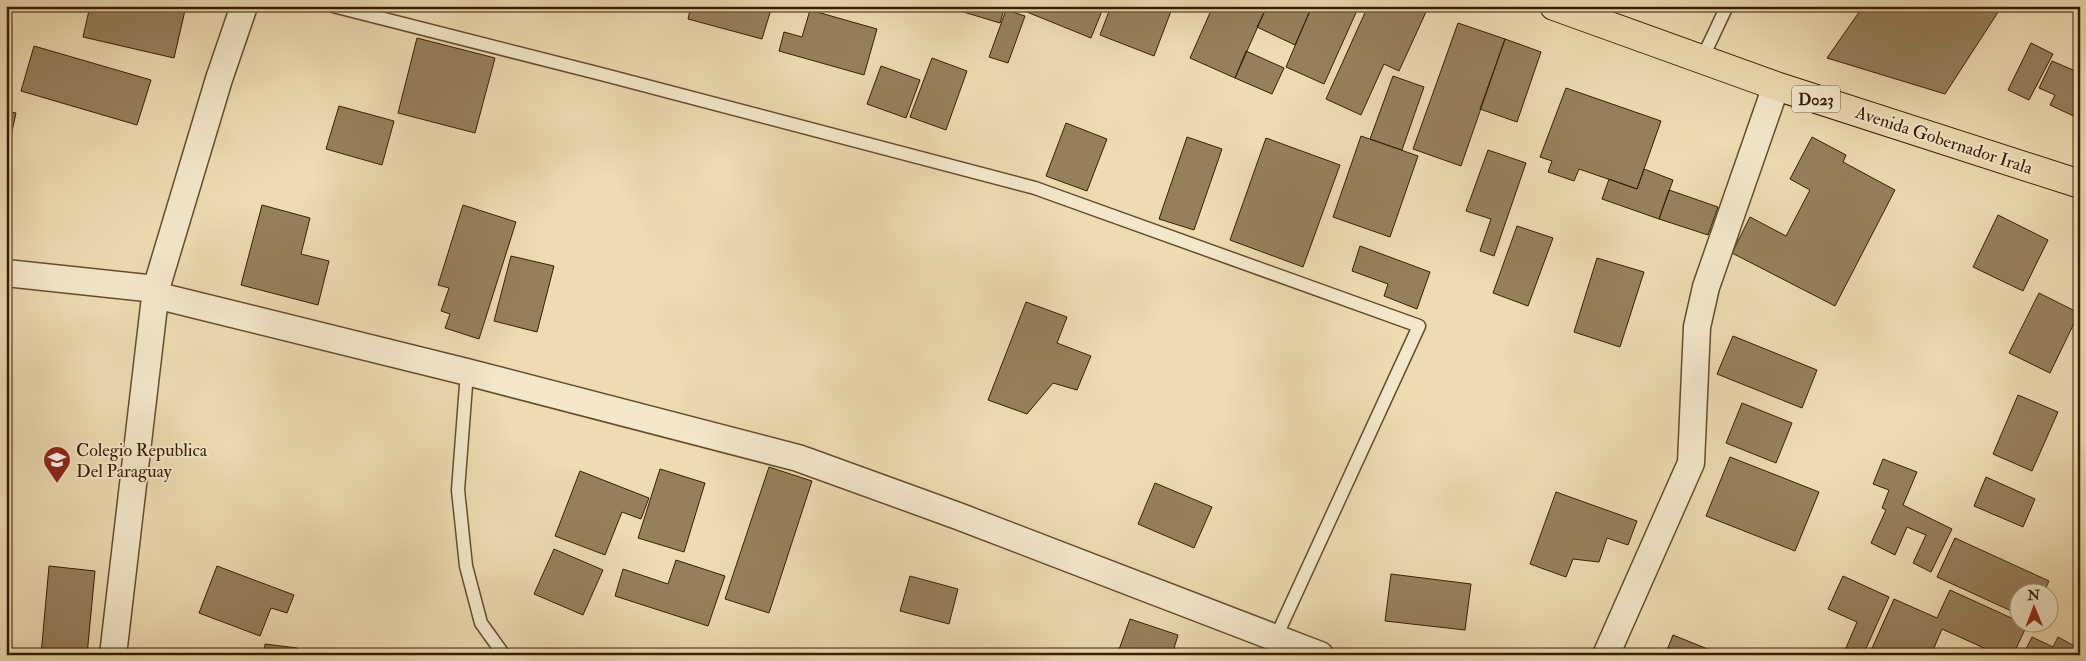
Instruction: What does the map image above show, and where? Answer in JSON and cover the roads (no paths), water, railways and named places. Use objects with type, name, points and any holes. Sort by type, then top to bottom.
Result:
[{"type":"main road","name":"Avenida Gobernador Irala","points":[[1554,6],[1776,86],[2080,184]]},
{"type":"street","points":[[113,655],[156,292],[218,79],[244,6]]},
{"type":"street","points":[[1606,655],[1691,463],[1697,327],[1706,288],[1776,86]]},
{"type":"street","points":[[6,273],[156,292],[798,458],[967,520],[1320,655]]},
{"type":"lane","points":[[333,6],[592,71],[1035,188],[1419,326],[1276,637]]},
{"type":"lane","points":[[1701,60],[1727,6]]},
{"type":"lane","points":[[467,372],[458,490],[466,566],[481,623],[504,655]]},
{"type":"place","name":"Colegio Republica Del Paraguay","points":[[57,484]]}]
